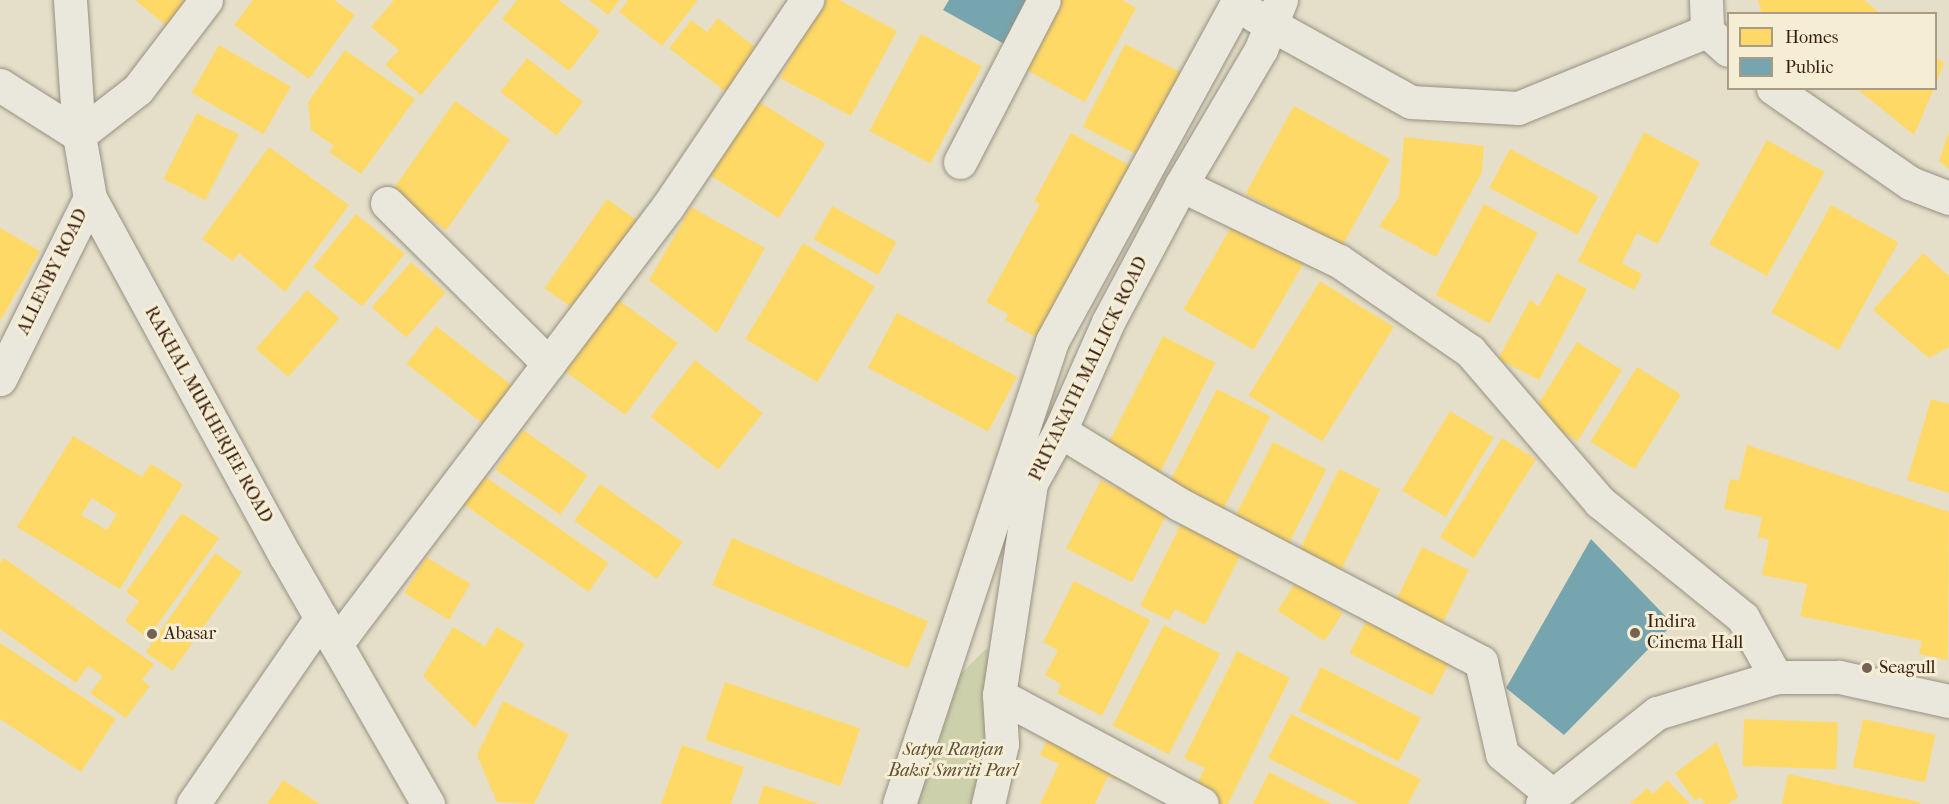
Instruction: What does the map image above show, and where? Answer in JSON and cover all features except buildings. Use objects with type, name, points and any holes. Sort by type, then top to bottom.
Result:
[{"type":"street","name":"RAKHAL MUKHERJEE ROAD","points":[[70,0],[79,135],[90,198],[328,631],[428,804]]},
{"type":"street","points":[[0,86],[79,135],[138,89],[206,0]]},
{"type":"street","points":[[193,804],[328,631],[549,364],[668,207],[807,0]]},
{"type":"street","points":[[960,162],[1044,0]]},
{"type":"street","points":[[899,804],[1052,341],[1233,2],[1277,12],[1411,102],[1518,108],[1714,27]]},
{"type":"street","name":"PRIYANATH MALLICK ROAD","points":[[988,804],[1002,744],[999,695],[1031,483],[1060,431],[1108,322],[1277,12]]},
{"type":"street","points":[[1776,90],[1910,183],[1949,198]]},
{"type":"street","points":[[1181,185],[1339,261],[1470,351],[1600,502],[1743,618],[1776,677]]},
{"type":"street","name":"ALLENBY ROAD","points":[[0,379],[90,198]]},
{"type":"street","points":[[387,203],[549,364]]},
{"type":"street","points":[[1060,431],[1179,504],[1481,662],[1502,754],[1547,799],[1657,712],[1776,677],[1839,677],[1949,701]]},
{"type":"street","points":[[999,695],[1202,804]]},
{"type":"green space","name":"Satya Ranjan Baksi Smriti Parl","points":[[988,647],[992,750],[980,804],[901,804],[934,700]]},
{"type":"place","name":"Indira Cinema Hall","points":[[1635,633]]},
{"type":"place","name":"Abasar","points":[[152,634]]},
{"type":"place","name":"Seagull","points":[[1867,668]]}]
